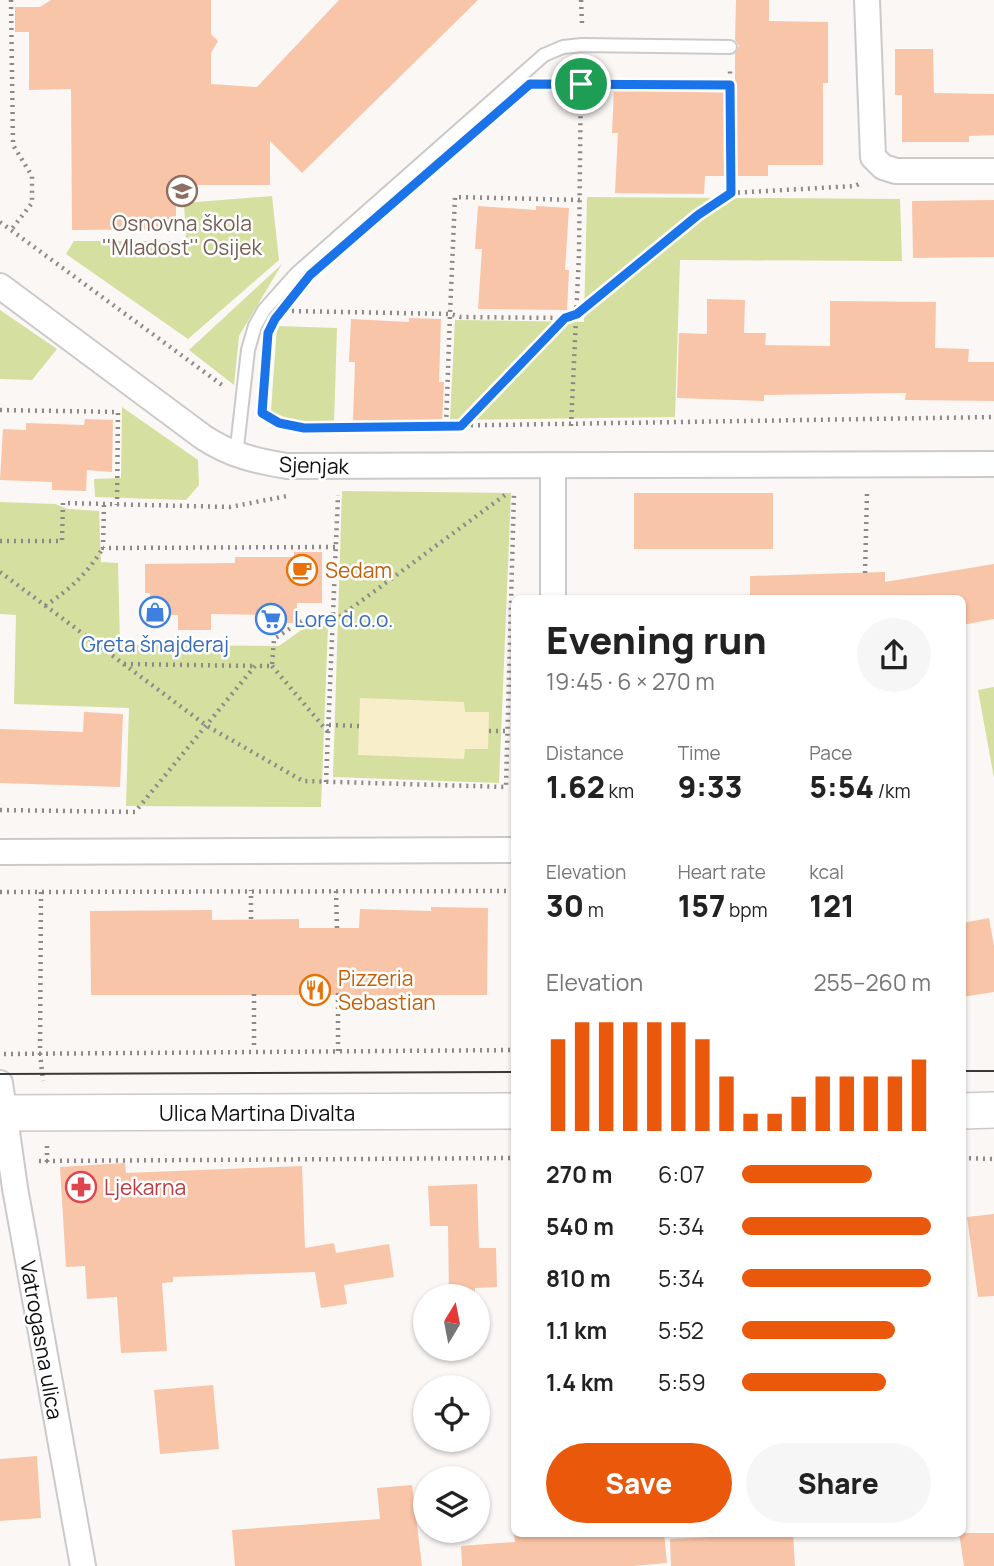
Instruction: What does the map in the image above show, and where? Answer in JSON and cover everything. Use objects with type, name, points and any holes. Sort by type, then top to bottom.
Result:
[{"type":"street","points":[[867,0],[873,157],[883,167],[910,172],[994,172]]},
{"type":"street","name":"Sjenjak","points":[[0,286],[203,437],[236,456],[287,466],[553,468],[994,464]]},
{"type":"street","points":[[553,468],[553,595]]},
{"type":"street","points":[[0,852],[511,850]]},
{"type":"street","name":"Ulica Martina Divalta","points":[[1,1103],[46,1113],[511,1111]]},
{"type":"street","name":"Vatrogasna ulica","points":[[1,1103],[83,1566]]},
{"type":"street","points":[[966,1111],[994,1110]]},
{"type":"lane","points":[[236,456],[248,350],[255,326],[264,310],[296,274],[544,55],[563,47],[582,45],[730,47]]},
{"type":"path","points":[[11,0],[13,145],[32,176],[32,203],[11,230]]},
{"type":"path","points":[[571,426],[580,200],[581,0]]},
{"type":"path","points":[[730,47],[731,193]]},
{"type":"path","points":[[530,84],[730,85]]},
{"type":"path","points":[[281,311],[565,318],[577,314],[698,215],[731,193],[855,186],[883,167]]},
{"type":"path","points":[[446,427],[455,197],[580,200]]},
{"type":"path","points":[[0,222],[241,399],[279,423],[304,428],[571,426],[994,417]]},
{"type":"path","points":[[461,426],[565,318]]},
{"type":"path","points":[[0,410],[118,412],[117,505]]},
{"type":"path","points":[[326,782],[339,487]]},
{"type":"path","points":[[328,728],[272,666],[274,639],[303,620],[334,621],[514,488],[511,595]]},
{"type":"path","points":[[865,573],[867,488]]},
{"type":"path","points":[[46,606],[75,585],[90,569],[103,548],[104,505]]},
{"type":"path","points":[[103,548],[336,547]]},
{"type":"path","points":[[0,572],[207,726],[303,781],[506,787],[511,610]]},
{"type":"path","points":[[123,664],[272,666]]},
{"type":"path","points":[[0,810],[135,812],[255,666]]},
{"type":"path","points":[[328,728],[359,726]]},
{"type":"path","points":[[489,731],[508,731]]},
{"type":"path","points":[[251,890],[251,919]]},
{"type":"path","points":[[336,891],[337,928]]},
{"type":"path","points":[[0,892],[511,891]]},
{"type":"path","points":[[41,892],[40,1053],[46,1113],[47,1163]]},
{"type":"path","points":[[338,993],[338,1051]]},
{"type":"path","points":[[254,994],[254,1050]]},
{"type":"path","points":[[0,1054],[511,1050]]},
{"type":"path","points":[[11,1156],[47,1163],[511,1158]]},
{"type":"path","points":[[966,1158],[994,1159]]},
{"type":"green space","points":[[272,196],[279,260],[188,339],[66,254],[74,241],[186,241],[184,203]]},
{"type":"green space","points":[[587,197],[900,199],[902,261],[680,260],[675,417],[450,420],[455,320],[584,322]]},
{"type":"green space","points":[[282,264],[239,336],[234,385],[189,350]]},
{"type":"green space","points":[[0,310],[57,349],[32,380],[0,379]]},
{"type":"green space","points":[[277,326],[337,328],[334,423],[309,422],[271,411]]},
{"type":"green space","points":[[122,407],[198,460],[199,485],[186,500],[95,497],[94,479],[121,478]]},
{"type":"green space","points":[[342,491],[511,493],[499,783],[333,777]]},
{"type":"green space","points":[[0,502],[55,504],[68,509],[99,511],[101,562],[118,563],[120,645],[279,646],[307,626],[328,626],[321,807],[126,806],[129,708],[14,704],[16,615],[0,614]]},
{"type":"green space","points":[[994,687],[994,778],[978,690]]},
{"type":"sand","points":[[360,698],[464,702],[465,712],[489,712],[488,749],[465,749],[464,759],[358,755]]},
{"type":"building","points":[[51,0],[211,0],[211,34],[218,41],[211,53],[211,84],[257,87],[339,0],[478,0],[302,173],[270,141],[270,185],[176,185],[176,229],[72,230],[71,89],[29,90],[29,32],[15,32],[15,7],[40,7]]},
{"type":"building","points":[[736,0],[769,0],[769,21],[828,22],[828,83],[823,83],[823,165],[768,165],[768,176],[705,176],[704,194],[615,193],[618,133],[612,133],[614,90],[735,93],[735,54],[739,46],[735,40]]},
{"type":"building","points":[[895,49],[933,49],[934,93],[994,94],[994,135],[969,136],[969,142],[902,142],[902,95],[895,95]]},
{"type":"building","points":[[994,200],[994,257],[913,258],[912,201]]},
{"type":"building","points":[[478,206],[536,210],[536,206],[569,208],[565,270],[569,270],[567,310],[478,309],[482,249],[475,249]]},
{"type":"building","points":[[707,299],[745,300],[744,333],[766,333],[765,345],[830,346],[830,301],[936,302],[935,348],[969,349],[968,362],[994,362],[994,401],[905,400],[906,393],[764,395],[764,401],[677,398],[679,333],[707,334]]},
{"type":"building","points":[[409,318],[441,319],[439,382],[444,382],[442,422],[353,422],[355,362],[349,362],[351,319],[409,322]]},
{"type":"building","points":[[85,419],[113,420],[112,472],[87,470],[86,491],[52,490],[52,482],[0,480],[3,429],[26,430],[26,423],[84,425]]},
{"type":"building","points":[[634,493],[773,493],[773,549],[634,549]]},
{"type":"building","points":[[294,552],[322,552],[322,603],[297,603],[297,623],[262,623],[263,615],[211,614],[211,630],[178,630],[178,615],[150,615],[150,593],[145,593],[145,564],[235,563],[235,557],[294,557]]},
{"type":"building","points":[[994,564],[994,619],[966,624],[966,595],[750,595],[750,576],[885,572],[885,582]]},
{"type":"building","points":[[84,712],[123,714],[120,787],[0,783],[0,729],[83,732]]},
{"type":"building","points":[[431,907],[488,908],[487,995],[91,995],[90,911],[212,910],[212,920],[299,919],[299,928],[359,928],[360,909],[431,911]]},
{"type":"building","points":[[989,918],[994,946],[994,992],[966,996],[966,922]]},
{"type":"building","points":[[125,1163],[126,1173],[302,1166],[305,1248],[334,1243],[336,1253],[389,1244],[394,1277],[344,1285],[347,1304],[321,1308],[315,1272],[173,1277],[173,1282],[162,1283],[167,1351],[121,1353],[117,1297],[87,1299],[85,1266],[66,1267],[60,1167]]},
{"type":"building","points":[[477,1184],[479,1248],[496,1248],[497,1287],[490,1287],[490,1284],[449,1284],[448,1226],[430,1226],[428,1186]]},
{"type":"building","points":[[994,1214],[994,1296],[978,1297],[967,1217]]},
{"type":"building","points":[[213,1385],[219,1449],[160,1454],[154,1390]]},
{"type":"building","points":[[37,1456],[41,1518],[0,1521],[0,1459]]},
{"type":"building","points":[[412,1485],[413,1543],[419,1543],[422,1566],[235,1566],[232,1530],[380,1519],[377,1488]]},
{"type":"building","points":[[966,1533],[994,1533],[994,1566],[964,1566],[960,1537],[966,1537]]},
{"type":"building","points":[[514,1537],[664,1537],[667,1563],[633,1566],[462,1566],[461,1546],[515,1542]]},
{"type":"building","points":[[793,1537],[795,1566],[671,1566],[670,1539]]},
{"type":"tram line","points":[[966,1071],[994,1071]]},
{"type":"tram line","points":[[0,1074],[511,1072]]},
{"type":"place","name":"Osnovna škola ''Mladost'' Osijek","points":[[182,191]]},
{"type":"place","name":"Sedam","points":[[302,570]]},
{"type":"place","name":"Greta šnajderaj","points":[[155,612]]},
{"type":"place","name":"Lore d.o.o.","points":[[271,619]]},
{"type":"place","name":"Pizzeria Sebastian","points":[[315,990]]},
{"type":"place","name":"Ljekarna","points":[[81,1187]]},
{"type":"route","points":[[530,84],[581,84],[730,85],[731,193],[698,215],[577,314],[565,318],[461,426],[304,428],[279,423],[262,413],[268,333],[275,319],[310,275],[530,84]]}]
